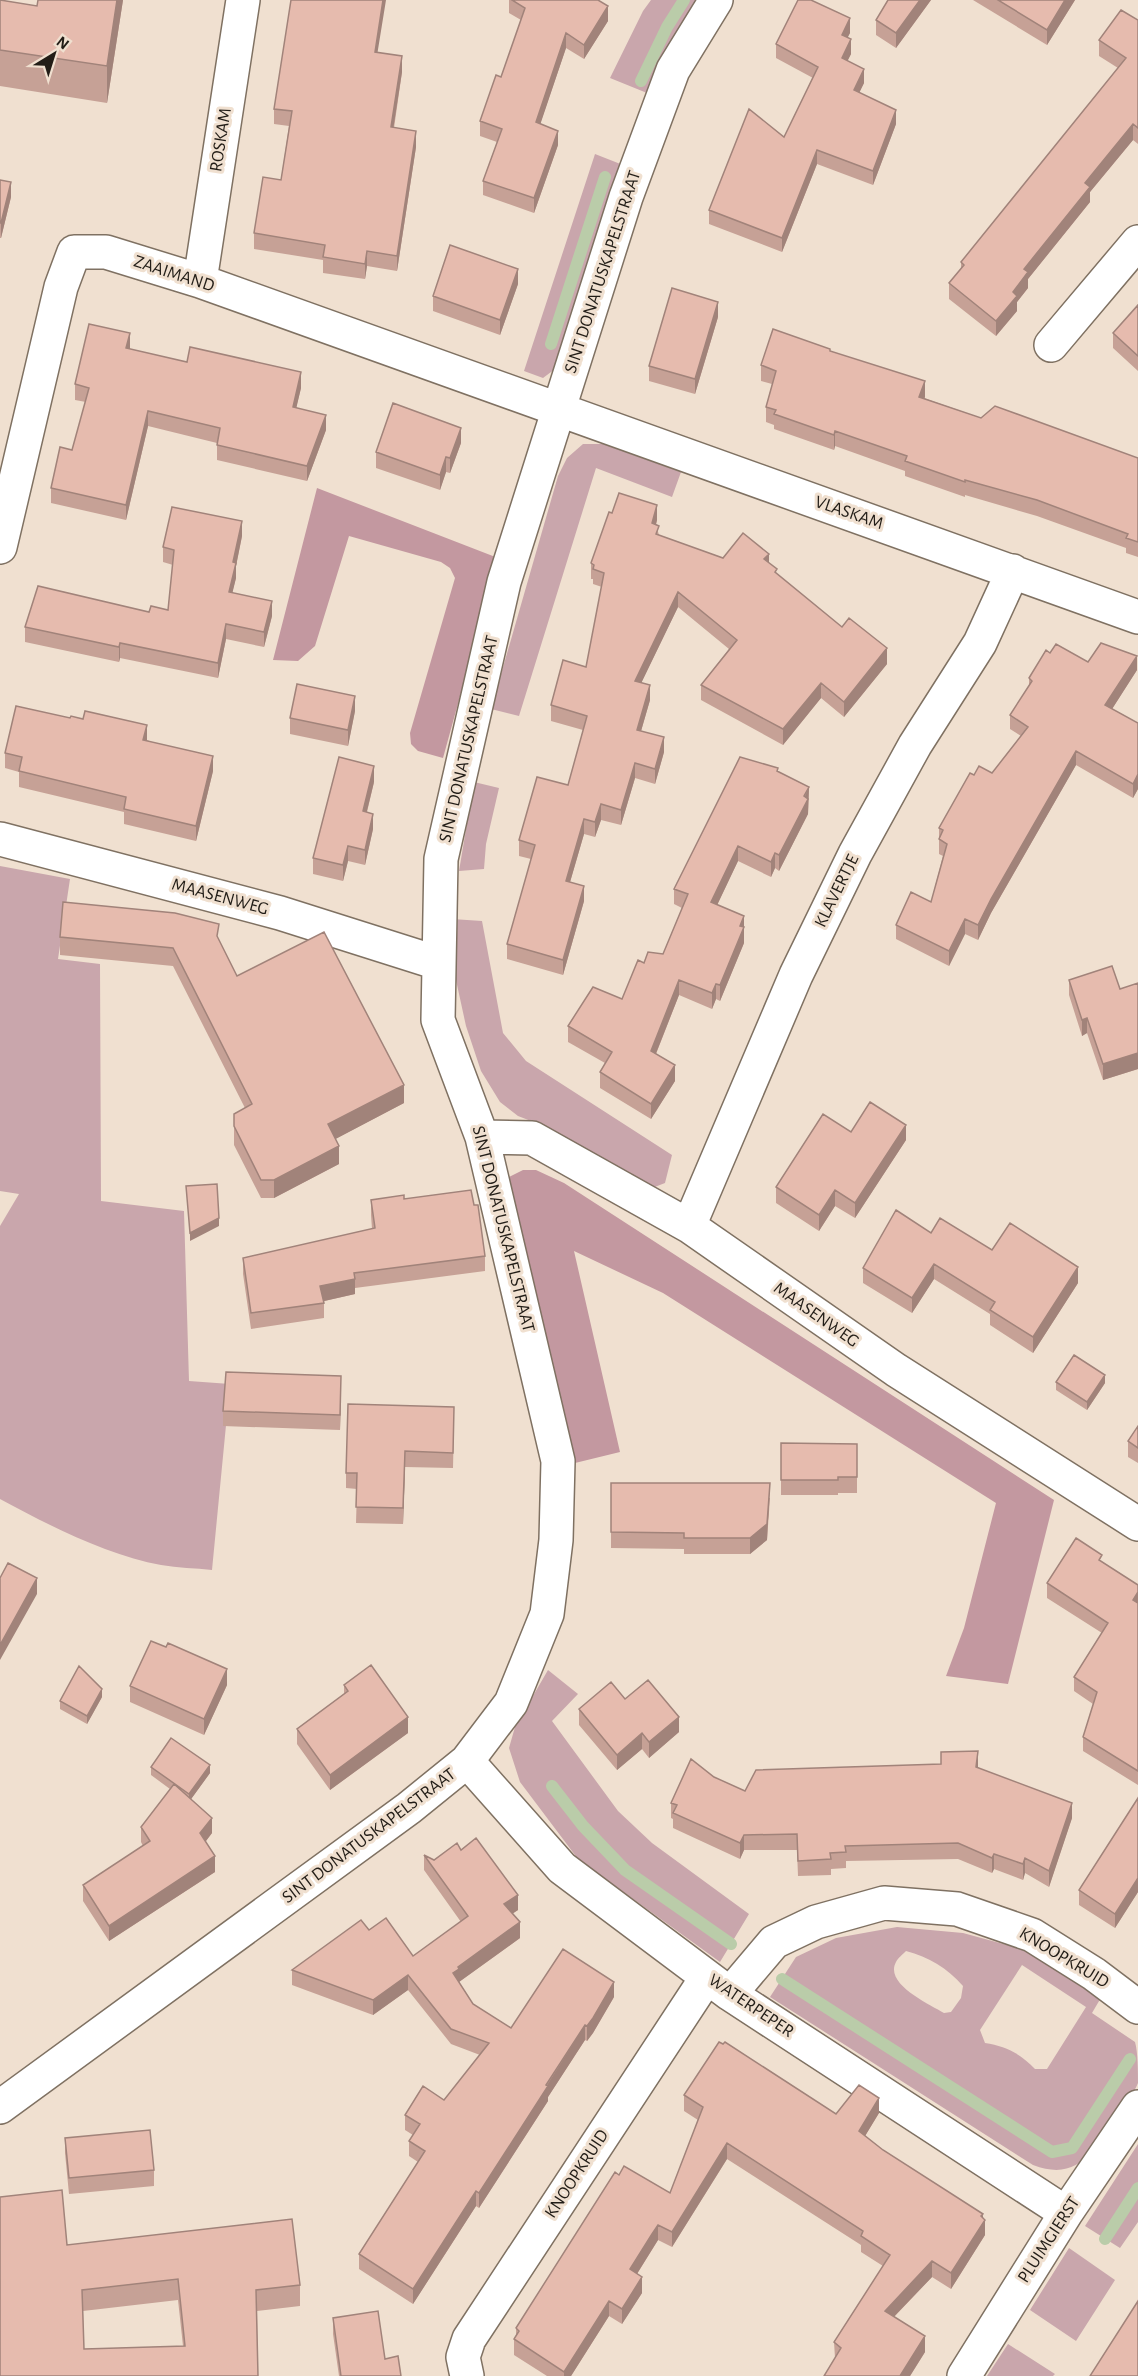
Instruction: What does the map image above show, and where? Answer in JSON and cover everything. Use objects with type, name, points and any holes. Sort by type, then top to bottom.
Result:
[{"type":"street","name":"ROSKAM","points":[[200,281],[243,0]]},
{"type":"street","name":"SINT DONATUSKAPELSTRAAT","points":[[0,2107],[410,1808],[467,1761],[511,1703],[547,1614],[556,1540],[558,1461],[482,1137],[438,1020],[441,859],[504,582],[626,197],[673,70],[716,0]]},
{"type":"street","points":[[1051,345],[1138,242]]},
{"type":"street","name":"ZAAIMAND","points":[[0,547],[61,287],[74,252],[106,252],[200,281],[558,410]]},
{"type":"street","name":"VLASKAM","points":[[558,410],[1138,617]]},
{"type":"street","name":"KLAVERTJE","points":[[689,1227],[796,975],[855,854],[915,746],[980,644],[1013,571]]},
{"type":"street","name":"MAASENWEG","points":[[0,839],[280,913],[438,963]]},
{"type":"street","name":"MAASENWEG","points":[[482,1137],[532,1138],[689,1227],[896,1370],[1138,1524]]},
{"type":"street","name":"WATERPEPER","points":[[467,1761],[562,1868],[718,1985],[1066,2213]]},
{"type":"street","name":"KNOOPKRUID","points":[[467,2376],[463,2357],[469,2339],[718,1985],[774,1942],[816,1922],[884,1903],[957,1909],[1032,1935],[1136,1999]]},
{"type":"street","name":"PLUIMGIERST","points":[[964,2376],[1066,2213],[1138,2107]]},
{"type":"shaded area","points":[[651,0],[698,0],[647,93],[610,78],[643,11]]},
{"type":"shaded area","points":[[595,154],[623,165],[559,366],[543,378],[524,371]]},
{"type":"shaded area","points":[[583,444],[603,444],[681,472],[672,497],[596,468],[519,716],[491,709],[558,476],[567,458]]},
{"type":"shaded area","points":[[317,488],[498,558],[443,758],[418,751],[411,744],[410,733],[455,578],[450,568],[441,562],[349,536],[315,646],[298,661],[273,660]]},
{"type":"shaded area","points":[[474,782],[499,788],[486,844],[484,869],[459,871]]},
{"type":"shaded area","points":[[0,866],[70,879],[58,959],[100,964],[101,1201],[184,1211],[189,1381],[230,1384],[212,1570],[174,1567],[141,1561],[99,1547],[0,1499],[0,1226],[19,1194],[0,1191]]},
{"type":"shaded area","points":[[452,919],[482,921],[503,1033],[526,1061],[672,1155],[665,1183],[647,1190],[549,1128],[518,1116],[500,1102],[481,1071],[466,1026],[454,971]]},
{"type":"shaded area","points":[[523,1170],[536,1170],[564,1183],[1054,1500],[1008,1684],[946,1676],[964,1628],[996,1503],[663,1293],[574,1251],[620,1452],[575,1463],[507,1178]]},
{"type":"shaded area","points":[[548,1670],[578,1694],[552,1721],[618,1811],[652,1843],[749,1914],[720,1962],[578,1859],[520,1782],[509,1748],[515,1727]]},
{"type":"shaded area","points":[[897,1927],[963,1933],[1029,1951],[1102,1996],[1092,2013],[1135,2042],[1138,2083],[1101,2139],[1084,2159],[1074,2166],[1063,2169],[1049,2169],[1033,2165],[770,1997],[796,1957],[836,1938]],"holes":[[[906,1951],[937,1964],[963,1986],[961,1998],[951,2012],[944,2013],[919,1999],[896,1978],[894,1970],[896,1962]],[[1022,1965],[1086,2007],[1047,2069],[1035,2069],[1013,2052],[985,2043],[980,2030]]]},
{"type":"shaded area","points":[[1138,2144],[1138,2222],[1120,2248],[1085,2226]]},
{"type":"shaded area","points":[[1069,2248],[1115,2280],[1076,2341],[1030,2310]]},
{"type":"shaded area","points":[[1008,2344],[1055,2374],[1053,2376],[987,2376]]},
{"type":"building","points":[[0,0],[37,6],[38,0],[117,0],[107,66],[0,50]]},
{"type":"building","points":[[291,0],[383,0],[375,52],[402,56],[391,127],[416,131],[397,256],[367,251],[365,264],[323,257],[325,245],[254,233],[263,177],[281,180],[292,111],[274,109]]},
{"type":"building","points":[[512,0],[598,0],[608,6],[584,45],[566,33],[536,122],[558,131],[534,198],[483,181],[502,129],[480,121],[496,75],[501,77],[525,8]]},
{"type":"building","points":[[798,0],[811,0],[850,18],[842,35],[851,39],[842,58],[864,69],[854,90],[896,110],[873,171],[817,150],[782,238],[709,210],[749,109],[784,137],[818,67],[776,44]]},
{"type":"building","points":[[888,0],[920,0],[896,33],[876,20]]},
{"type":"building","points":[[998,0],[1065,0],[1047,30]]},
{"type":"building","points":[[1121,10],[1138,20],[1138,128],[1133,124],[1085,183],[1090,187],[1024,269],[1028,272],[1013,292],[1017,296],[996,321],[949,283],[964,265],[961,262],[1126,58],[1099,40]]},
{"type":"building","points":[[0,180],[11,182],[1,223],[0,223]]},
{"type":"building","points":[[450,245],[518,269],[500,320],[433,296]]},
{"type":"building","points":[[672,288],[718,302],[695,379],[649,366]]},
{"type":"building","points":[[1138,305],[1138,356],[1113,333]]},
{"type":"building","points":[[89,324],[130,333],[126,348],[187,362],[190,347],[301,372],[293,407],[326,415],[307,466],[217,445],[220,428],[148,411],[126,505],[51,488],[60,447],[72,450],[89,388],[75,384]]},
{"type":"building","points":[[773,329],[830,349],[830,351],[925,381],[919,397],[981,418],[995,406],[1138,458],[1138,542],[1126,538],[1128,534],[1037,500],[965,480],[965,482],[905,461],[907,456],[835,431],[834,435],[774,414],[776,410],[766,407],[776,371],[761,365]]},
{"type":"building","points":[[393,403],[461,428],[450,458],[446,457],[440,475],[376,452]]},
{"type":"building","points":[[619,493],[657,505],[652,523],[659,526],[656,534],[723,558],[743,533],[769,554],[764,559],[777,569],[775,572],[842,627],[849,618],[887,648],[844,702],[821,683],[783,729],[701,685],[737,640],[678,592],[635,681],[650,685],[637,730],[664,737],[655,769],[635,763],[621,810],[601,804],[595,822],[584,819],[566,881],[584,886],[563,960],[507,944],[535,845],[519,840],[537,777],[568,785],[587,716],[551,705],[563,660],[586,667],[604,573],[593,569],[594,565],[591,563],[609,512],[612,513]]},
{"type":"building","points":[[172,507],[242,521],[229,592],[272,601],[264,632],[226,624],[218,663],[120,643],[119,647],[25,627],[38,586],[149,612],[151,606],[168,610],[174,550],[163,547]]},
{"type":"building","points":[[1101,643],[1137,656],[1105,705],[1138,723],[1138,774],[1133,784],[1076,751],[978,925],[965,919],[949,951],[896,925],[911,892],[931,902],[947,844],[939,839],[943,830],[939,828],[970,773],[974,775],[979,766],[992,773],[1028,727],[1010,715],[1032,681],[1029,678],[1046,650],[1050,653],[1056,644],[1088,662]]},
{"type":"building","points":[[297,684],[355,696],[348,730],[290,718]]},
{"type":"building","points":[[16,706],[83,719],[85,711],[147,725],[143,740],[213,756],[196,826],[124,809],[126,797],[19,771],[22,757],[5,753]]},
{"type":"building","points":[[339,757],[374,766],[363,811],[373,814],[365,850],[348,846],[343,865],[313,858]]},
{"type":"building","points":[[740,757],[778,768],[777,771],[809,787],[804,796],[808,799],[779,855],[775,853],[771,862],[738,846],[711,902],[744,916],[740,926],[744,927],[720,985],[716,984],[712,993],[679,980],[651,1051],[675,1065],[651,1104],[600,1072],[612,1052],[568,1026],[593,987],[622,999],[638,960],[644,963],[648,952],[663,954],[688,894],[674,889]]},
{"type":"building","points":[[63,902],[175,913],[219,924],[217,936],[237,976],[324,932],[404,1085],[328,1124],[339,1146],[274,1180],[261,1180],[234,1126],[234,1114],[252,1104],[173,948],[60,937]]},
{"type":"building","points":[[1112,966],[1120,989],[1138,983],[1138,1053],[1103,1064],[1087,1018],[1082,1020],[1069,980]]},
{"type":"building","points":[[870,1102],[906,1125],[855,1203],[835,1190],[819,1215],[776,1187],[823,1114],[851,1132]]},
{"type":"building","points":[[217,1184],[219,1218],[190,1233],[186,1186]]},
{"type":"building","points":[[471,1190],[474,1205],[478,1205],[485,1256],[354,1273],[355,1279],[320,1286],[324,1303],[251,1313],[243,1258],[375,1228],[371,1200],[404,1195],[404,1199]]},
{"type":"building","points":[[896,1210],[931,1233],[940,1218],[992,1250],[1010,1223],[1078,1267],[1033,1337],[990,1310],[995,1302],[934,1264],[912,1298],[863,1268]]},
{"type":"building","points":[[1074,1355],[1105,1375],[1087,1402],[1056,1382]]},
{"type":"building","points":[[226,1372],[341,1376],[340,1415],[223,1411]]},
{"type":"building","points":[[348,1404],[454,1407],[453,1453],[405,1451],[403,1508],[356,1507],[357,1473],[346,1473]]},
{"type":"building","points":[[1138,1426],[1138,1448],[1128,1441]]},
{"type":"building","points":[[781,1443],[857,1444],[857,1477],[838,1477],[838,1480],[781,1480]]},
{"type":"building","points":[[611,1483],[770,1483],[767,1524],[750,1538],[684,1538],[684,1533],[611,1532]]},
{"type":"building","points":[[1076,1538],[1102,1555],[1099,1560],[1138,1585],[1138,1592],[1133,1600],[1138,1603],[1138,1771],[1083,1737],[1097,1692],[1074,1677],[1108,1623],[1047,1583]]},
{"type":"building","points":[[8,1563],[37,1578],[0,1645],[0,1578]]},
{"type":"building","points":[[151,1641],[166,1647],[168,1643],[227,1669],[204,1719],[130,1686]]},
{"type":"building","points":[[371,1665],[408,1717],[330,1775],[297,1729],[348,1691],[344,1685]]},
{"type":"building","points":[[79,1666],[102,1689],[87,1716],[60,1701]]},
{"type":"building","points":[[648,1680],[679,1717],[649,1742],[642,1733],[617,1755],[579,1709],[611,1682],[625,1699]]},
{"type":"building","points":[[171,1738],[210,1765],[189,1794],[151,1767]]},
{"type":"building","points":[[978,1751],[976,1767],[1072,1803],[1049,1871],[1025,1858],[1023,1864],[994,1854],[992,1858],[958,1843],[845,1846],[846,1852],[830,1853],[831,1859],[798,1861],[797,1834],[744,1835],[740,1843],[673,1813],[677,1805],[671,1803],[691,1759],[714,1777],[745,1791],[756,1770],[941,1764],[941,1752]]},
{"type":"building","points":[[174,1784],[212,1818],[200,1833],[215,1856],[109,1926],[83,1885],[150,1841],[141,1827]]},
{"type":"building","points":[[1138,1798],[1138,1878],[1115,1914],[1079,1890]]},
{"type":"building","points":[[476,1838],[518,1895],[504,1904],[520,1922],[453,1973],[473,2004],[511,2028],[563,1949],[614,1982],[479,2193],[476,2191],[413,2289],[359,2254],[425,2151],[409,2141],[420,2124],[405,2115],[423,2086],[444,2100],[489,2043],[451,2029],[408,1975],[373,2000],[292,1970],[361,1920],[369,1930],[386,1918],[413,1956],[468,1916],[424,1855],[434,1860],[457,1843],[461,1850]]},
{"type":"building","points":[[719,2042],[723,2044],[725,2042],[836,2114],[859,2085],[879,2098],[859,2131],[883,2150],[983,2214],[981,2216],[985,2220],[951,2273],[932,2261],[885,2311],[925,2336],[900,2376],[824,2376],[841,2348],[834,2342],[890,2255],[861,2236],[863,2231],[727,2143],[672,2232],[658,2225],[652,2234],[630,2269],[642,2277],[622,2309],[609,2301],[564,2372],[514,2339],[519,2331],[516,2328],[615,2172],[619,2175],[624,2166],[670,2193],[703,2107],[684,2095]]},
{"type":"building","points":[[150,2130],[154,2170],[69,2178],[65,2138]]},
{"type":"building","points":[[62,2190],[67,2245],[292,2219],[300,2285],[256,2290],[258,2376],[0,2376],[0,2197]],"holes":[[[178,2279],[185,2346],[84,2349],[82,2290]]]},
{"type":"building","points":[[1138,2301],[1138,2376],[1090,2376]]},
{"type":"building","points":[[378,2311],[385,2359],[398,2356],[401,2376],[341,2376],[333,2318]]},
{"type":"waterway","points":[[641,81],[667,27],[684,0]]},
{"type":"waterway","points":[[551,344],[605,177]]},
{"type":"waterway","points":[[552,1786],[583,1826],[625,1870],[731,1944]]},
{"type":"waterway","points":[[782,1979],[1052,2152],[1072,2148],[1130,2059]]},
{"type":"waterway","points":[[1105,2239],[1138,2188]]}]
